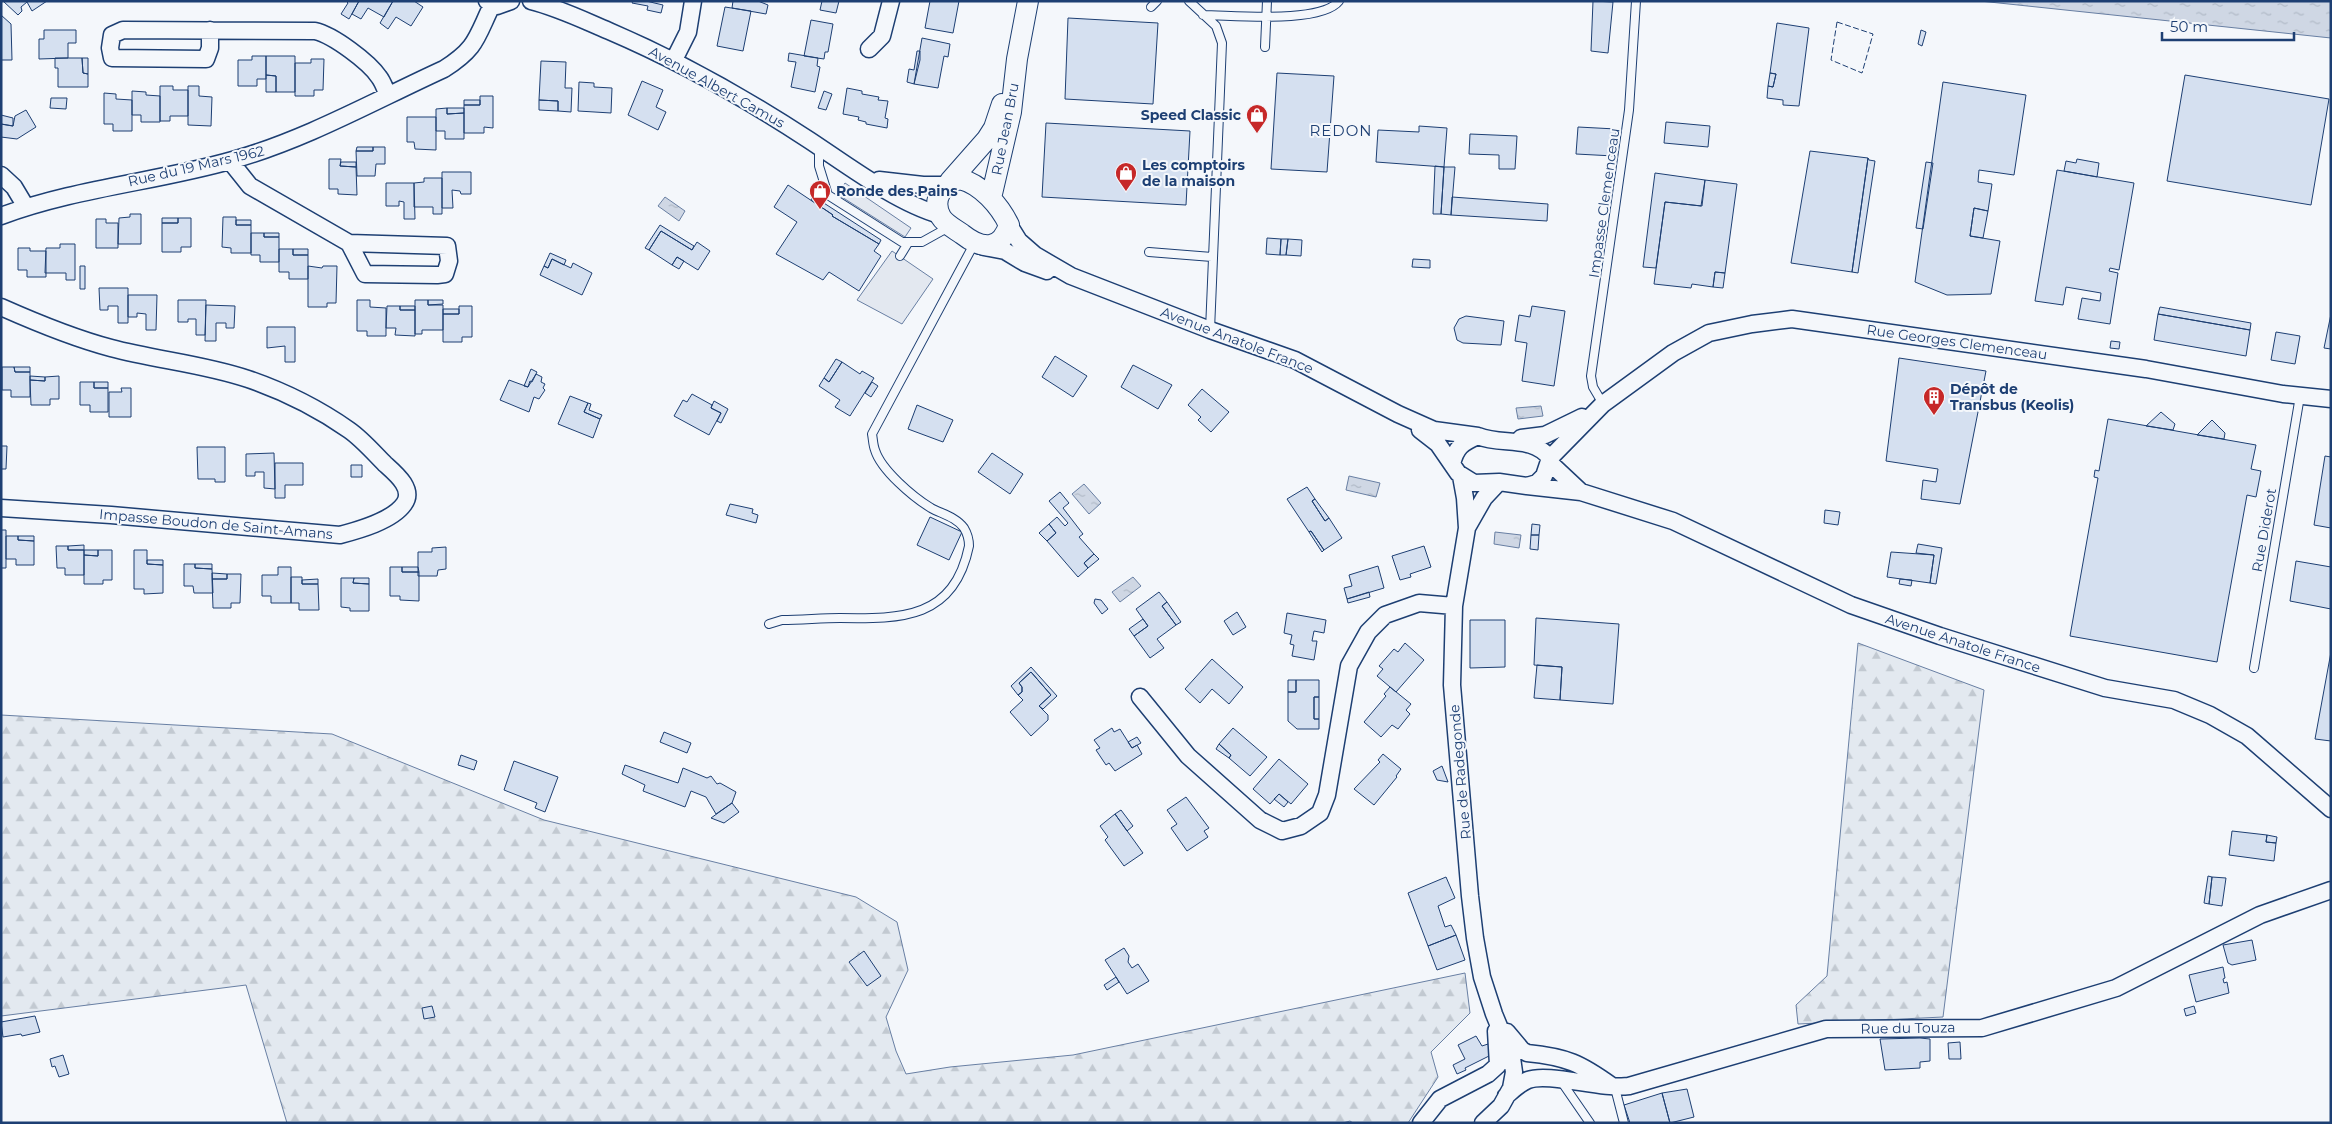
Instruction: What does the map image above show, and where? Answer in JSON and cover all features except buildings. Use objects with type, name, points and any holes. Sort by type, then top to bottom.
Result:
[{"type":"street","points":[[490,3],[502,6],[511,1]]},
{"type":"street","name":"Avenue Albert Camus","points":[[531,1],[555,7],[674,60],[756,106],[867,177],[946,221]]},
{"type":"street","points":[[674,60],[688,32],[693,1]]},
{"type":"street","points":[[869,49],[882,36],[890,1]]},
{"type":"street","name":"Rue Jean Bru","points":[[990,198],[1011,112],[1017,59],[1028,1]]},
{"type":"street","name":"Rue du 19 Mars 1962","points":[[1,216],[26,207],[108,187],[230,161],[305,135],[444,69],[462,57],[471,50],[481,32],[490,3]]},
{"type":"street","points":[[210,30],[210,48],[206,59],[112,58],[110,48],[112,35],[123,30],[210,30],[315,31],[325,33],[338,40],[379,76],[388,95]]},
{"type":"street","name":"Rue Jean Bru","points":[[948,183],[987,139],[994,128],[1017,59]]},
{"type":"street","points":[[230,161],[250,186],[349,243],[447,246],[449,261],[445,274],[365,274],[349,243]]},
{"type":"street","points":[[1,175],[14,187],[26,207]]},
{"type":"street","name":"Avenue Albert Camus","points":[[867,177],[899,183],[948,183]]},
{"type":"street","points":[[966,180],[990,198],[1009,225],[1002,239],[979,245],[946,221],[938,198],[948,183],[966,180]]},
{"type":"street","name":"Avenue Anatole France","points":[[1009,225],[1019,241],[1035,254],[1071,276]]},
{"type":"street","name":"Avenue Anatole France","points":[[979,245],[1005,251],[1025,262],[1048,271],[1071,276],[1210,330],[1295,360],[1398,414],[1434,430],[1478,436],[1498,442],[1508,441],[1536,445],[1580,492]]},
{"type":"street","name":"Impasse Boudon de Saint-Amans","points":[[1,307],[53,330],[111,348],[247,378],[290,396],[351,431],[399,477],[405,484],[407,493],[404,504],[388,517],[366,528],[340,535],[111,514],[1,508]]},
{"type":"street","name":"Rue Georges Clemenceau","points":[[1508,441],[1545,435],[1566,426],[1603,404],[1673,353],[1709,333],[1752,324],[1792,319],[2146,369],[2300,396],[2331,399]]},
{"type":"street","name":"Rue Georges Clemenceau","points":[[1527,486],[1541,481],[1549,460],[1603,404]]},
{"type":"street","name":"Avenue Anatole France","points":[[1398,414],[1432,438],[1456,470],[1474,483],[1499,482],[1580,492],[1673,521],[1851,605],[2051,672],[2106,688],[2174,700],[2210,715],[2247,736],[2331,809]]},
{"type":"street","points":[[1456,470],[1457,447],[1478,436]]},
{"type":"street","name":"Rue de Radegonde","points":[[1456,470],[1465,498],[1467,528],[1454,606],[1452,686],[1475,938],[1482,977],[1494,1014]]},
{"type":"street","name":"Rue de Radegonde","points":[[1467,528],[1484,498],[1499,482]]},
{"type":"street","points":[[1140,697],[1188,756],[1260,820],[1282,831],[1301,826],[1320,813],[1327,795],[1349,666],[1368,632],[1385,615],[1419,603],[1454,606]]},
{"type":"street","name":"Rue du Touza","points":[[1506,1096],[1522,1083],[1531,1079],[1560,1080],[1614,1088],[1638,1084],[1826,1029],[1982,1028],[2116,988],[2260,915],[2331,890]]},
{"type":"street","points":[[1494,1014],[1522,1050],[1527,1053],[1569,1060],[1593,1072],[1614,1088]]},
{"type":"street","points":[[1483,1123],[1501,1106],[1510,1088],[1514,1072],[1512,1058],[1494,1014]]},
{"type":"street","points":[[1421,1123],[1440,1098],[1488,1074],[1498,1065],[1494,1014]]},
{"type":"lane","points":[[1150,7],[1157,1]]},
{"type":"lane","points":[[1189,1],[1216,26],[1222,43],[1210,330]]},
{"type":"lane","points":[[1265,46],[1268,15],[1267,1]]},
{"type":"lane","points":[[1203,14],[1288,17],[1316,14],[1328,10],[1339,1]]},
{"type":"lane","name":"Impasse Clemenceau","points":[[1603,404],[1594,387],[1591,376],[1629,110],[1636,1]]},
{"type":"lane","points":[[819,147],[819,166],[828,195],[902,242],[922,242],[946,221]]},
{"type":"lane","points":[[900,256],[908,243]]},
{"type":"lane","points":[[770,624],[782,620],[904,616],[932,606],[951,590],[957,582],[969,546],[969,540],[964,528],[952,518],[931,508],[910,493],[896,479],[875,451],[872,434],[979,245]]},
{"type":"lane","points":[[1149,252],[1212,257]]},
{"type":"lane","name":"Rue Diderot","points":[[2254,668],[2300,396]]},
{"type":"lane","points":[[1560,1080],[1590,1123]]},
{"type":"lane","points":[[1614,1088],[1624,1123]]},
{"type":"green space","points":[[1858,643],[1984,690],[1943,1017],[1798,1024],[1796,1005],[1827,976]]},
{"type":"green space","points":[[1,715],[332,734],[544,820],[856,897],[897,922],[908,970],[886,1017],[896,1051],[906,1074],[950,1067],[1073,1055],[1465,973],[1470,1013],[1431,1052],[1438,1077],[1408,1123],[1353,1123],[1350,1121],[1343,1123],[287,1123],[246,985],[1,1016]]},
{"type":"shaded area","points":[[845,183],[911,228],[905,237],[837,194]]},
{"type":"shaded area","points":[[892,251],[933,279],[902,324],[857,300]]},
{"type":"water","points":[[1980,1],[2331,1],[2331,38]]},
{"type":"water","points":[[665,197],[685,211],[679,221],[658,206]]},
{"type":"water","points":[[1541,406],[1543,416],[1518,419],[1516,408]]},
{"type":"water","points":[[1349,476],[1380,483],[1376,497],[1346,490]]},
{"type":"water","points":[[1084,484],[1101,503],[1089,514],[1072,494]]},
{"type":"water","points":[[1495,532],[1521,535],[1519,548],[1494,544]]},
{"type":"water","points":[[1133,577],[1141,586],[1120,602],[1112,592]]},
{"type":"fence","points":[[1837,22],[1873,34],[1862,73],[1831,60],[1837,22]]},
{"type":"place","name":"Speed Classic","points":[[1257,134]]},
{"type":"place","name":"Les comptoirs de la maison","points":[[1126,192]]},
{"type":"place","name":"Ronde des Pains","points":[[820,210]]},
{"type":"place","name":"Dépôt de Transbus (Keolis)","points":[[1934,416]]},
{"type":"district","name":"REDON","points":[[1341,130]]}]
